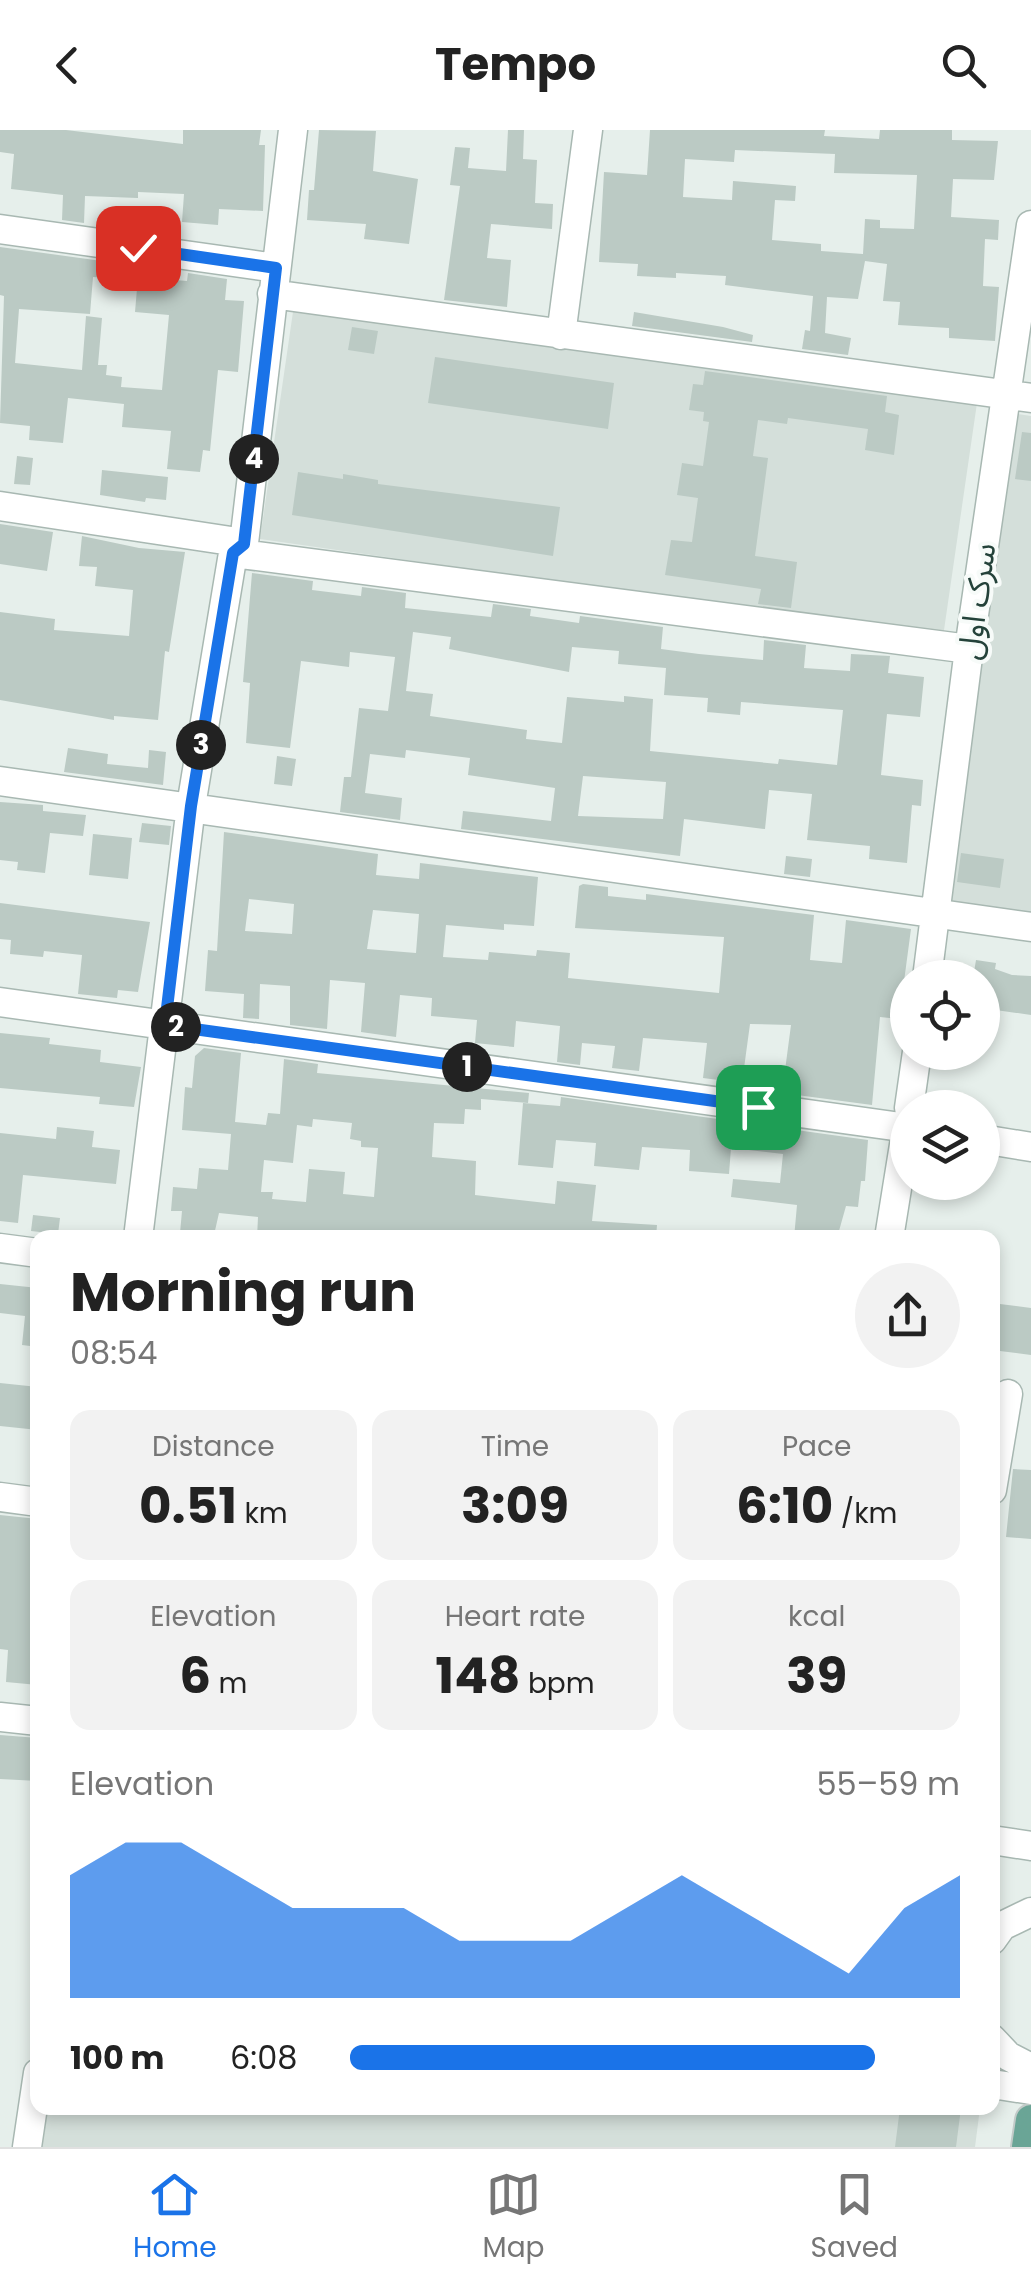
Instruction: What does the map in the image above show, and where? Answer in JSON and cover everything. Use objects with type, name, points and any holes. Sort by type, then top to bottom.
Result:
[{"type":"main road","points":[[1028,2147],[1031,2120]]},
{"type":"street","points":[[139,1230],[191,806],[239,548],[294,130]]},
{"type":"street","points":[[561,335],[588,130]]},
{"type":"street","name":"سرک‌ اول","points":[[929,960],[968,650],[1018,396],[1031,225]]},
{"type":"street","points":[[0,229],[561,335],[1018,396]]},
{"type":"street","points":[[0,506],[239,548],[968,650]]},
{"type":"street","points":[[0,781],[1031,927]]},
{"type":"street","points":[[0,1002],[890,1123]]},
{"type":"street","points":[[1000,1143],[1031,1147]]},
{"type":"street","points":[[890,1230],[895,1200]]},
{"type":"street","points":[[0,1248],[30,1252]]},
{"type":"street","points":[[1000,1447],[1010,1394]]},
{"type":"street","points":[[0,1497],[30,1501]]},
{"type":"street","points":[[0,1717],[30,1720]]},
{"type":"street","points":[[1000,1841],[1031,1846]]},
{"type":"street","points":[[1000,1929],[1031,1912]]},
{"type":"street","points":[[1000,2048],[1031,2068]]},
{"type":"street","points":[[1000,2085],[1031,2090]]},
{"type":"street","points":[[27,2147],[32,2115]]},
{"type":"shaded area","points":[[294,305],[977,403],[943,637],[260,539]]},
{"type":"shaded area","points":[[1010,413],[1031,416],[1031,914],[945,902]]},
{"type":"shaded area","points":[[47,2115],[979,2115],[975,2147],[42,2147]]},
{"type":"building","points":[[0,130],[66,130],[183,144],[183,130],[261,130],[259,145],[265,145],[263,211],[219,209],[218,225],[182,222],[184,194],[138,192],[138,198],[85,196],[84,223],[62,220],[63,195],[11,189],[14,154],[0,152]]},
{"type":"building","points":[[319,130],[376,131],[373,171],[418,179],[409,244],[364,239],[366,224],[307,220]]},
{"type":"building","points":[[508,130],[524,130],[523,159],[537,160],[535,203],[553,204],[552,229],[491,224],[487,258],[511,260],[507,307],[444,300],[460,186],[450,185],[455,147],[470,148],[468,168],[506,171]]},
{"type":"building","points":[[650,130],[825,130],[824,136],[879,139],[880,130],[952,130],[952,140],[998,141],[994,180],[953,179],[951,217],[999,220],[998,240],[985,239],[983,286],[999,287],[995,341],[949,338],[949,328],[898,325],[900,302],[883,301],[887,264],[865,261],[858,299],[827,297],[825,333],[851,338],[848,355],[802,349],[805,330],[810,331],[813,296],[725,285],[726,276],[637,276],[638,264],[599,262],[604,172],[647,175]],"holes":[[[735,150],[835,154],[834,173],[917,175],[914,229],[880,228],[880,220],[865,219],[863,254],[821,251],[821,244],[772,240],[775,200],[795,201],[796,186],[733,181],[732,200],[683,197],[685,159],[734,162]]]},
{"type":"building","points":[[0,247],[131,265],[130,280],[93,277],[90,314],[19,309],[15,363],[82,370],[86,316],[102,318],[98,365],[107,365],[106,375],[122,377],[121,387],[162,390],[169,315],[135,312],[138,277],[187,281],[188,273],[227,279],[225,300],[244,301],[238,372],[218,370],[210,451],[203,450],[200,472],[167,469],[171,431],[122,427],[124,404],[68,398],[63,443],[29,440],[30,426],[0,423],[4,296],[0,295]]},
{"type":"building","points":[[634,312],[723,327],[753,335],[752,342],[632,326]]},
{"type":"building","points":[[352,327],[378,331],[374,354],[348,350]]},
{"type":"building","points":[[435,357],[614,383],[608,429],[428,403]]},
{"type":"building","points":[[705,371],[887,396],[885,412],[899,415],[894,455],[865,450],[868,429],[788,418],[787,424],[758,420],[753,456],[768,458],[755,556],[797,562],[791,608],[758,604],[761,589],[665,575],[671,540],[692,542],[698,498],[677,495],[682,463],[703,466],[709,422],[703,421],[704,412],[689,410],[693,384],[703,385]]},
{"type":"building","points":[[1022,432],[1031,433],[1031,481],[1015,479]]},
{"type":"building","points":[[17,456],[33,458],[30,485],[14,484]]},
{"type":"building","points":[[102,470],[168,477],[166,500],[146,498],[145,502],[100,495]]},
{"type":"building","points":[[298,472],[343,479],[343,474],[378,480],[378,484],[560,507],[553,556],[292,515]]},
{"type":"building","points":[[0,524],[53,532],[47,571],[0,564]]},
{"type":"building","points":[[82,536],[139,548],[185,552],[169,652],[165,651],[158,720],[114,716],[114,720],[0,700],[0,612],[55,619],[54,630],[129,636],[133,590],[95,586],[97,567],[79,566]]},
{"type":"building","points":[[252,573],[313,581],[312,590],[361,596],[362,587],[406,593],[405,608],[491,617],[493,604],[531,609],[530,616],[579,623],[580,616],[663,627],[661,649],[699,654],[763,660],[764,640],[806,645],[804,668],[850,671],[851,654],[890,656],[888,673],[924,677],[920,717],[887,714],[881,775],[923,780],[921,806],[912,805],[907,863],[869,859],[870,846],[807,840],[812,794],[769,790],[765,829],[684,819],[680,856],[461,829],[463,811],[551,821],[555,788],[468,775],[470,758],[406,750],[405,758],[370,754],[365,793],[402,798],[400,820],[340,812],[344,777],[351,777],[359,708],[388,711],[395,657],[350,652],[349,667],[301,661],[290,748],[246,743],[250,683],[243,682]],"holes":[[[413,632],[451,637],[449,649],[569,672],[572,647],[619,651],[618,664],[666,668],[664,695],[708,698],[707,712],[740,715],[741,702],[843,710],[837,765],[779,759],[778,764],[650,751],[653,699],[624,696],[624,702],[567,697],[562,743],[526,739],[527,730],[430,716],[433,694],[406,691]],[[583,776],[666,782],[663,819],[578,816]]]},
{"type":"building","points":[[68,748],[108,754],[107,764],[148,768],[149,750],[166,752],[163,785],[64,772]]},
{"type":"building","points":[[277,756],[296,759],[292,786],[274,784]]},
{"type":"building","points":[[0,802],[43,805],[43,811],[86,815],[83,836],[50,833],[45,873],[17,870],[18,862],[0,860]]},
{"type":"building","points":[[142,823],[171,826],[169,845],[139,842]]},
{"type":"building","points":[[224,832],[378,854],[376,875],[419,879],[420,863],[538,877],[534,926],[504,924],[504,930],[446,925],[443,957],[488,960],[489,952],[536,956],[537,950],[570,953],[568,978],[719,993],[724,937],[575,928],[579,886],[583,884],[608,887],[608,896],[646,900],[646,894],[814,915],[810,960],[842,963],[846,920],[911,929],[907,960],[890,960],[890,1018],[880,1017],[872,1105],[782,1093],[791,1025],[750,1024],[742,1083],[703,1078],[707,1043],[643,1038],[639,1071],[612,1068],[615,1046],[582,1043],[580,1065],[557,1062],[560,1026],[516,1021],[514,1047],[475,1043],[477,1020],[431,1016],[432,998],[400,995],[396,1037],[361,1032],[365,983],[330,980],[327,1029],[290,1025],[290,986],[260,984],[259,1019],[243,1018],[244,994],[205,991],[208,950],[217,951]],"holes":[[[249,899],[294,904],[292,934],[245,931]],[[373,910],[419,914],[416,953],[367,949]]]},
{"type":"building","points":[[93,834],[132,838],[128,879],[89,875]]},
{"type":"building","points":[[961,853],[1004,859],[1000,888],[957,882]]},
{"type":"building","points":[[786,856],[812,859],[810,877],[784,874]]},
{"type":"building","points":[[0,903],[150,922],[138,992],[118,990],[117,998],[78,994],[82,955],[44,951],[43,957],[10,954],[11,940],[0,939]]},
{"type":"building","points":[[1000,971],[1031,976],[1031,1015],[1000,1011]]},
{"type":"building","points":[[0,1033],[50,1038],[49,1044],[101,1050],[100,1062],[141,1067],[134,1107],[99,1104],[100,1097],[0,1088]]},
{"type":"building","points":[[204,1048],[241,1053],[235,1122],[266,1125],[268,1113],[280,1114],[284,1059],[318,1064],[317,1073],[529,1093],[528,1103],[481,1099],[481,1110],[465,1109],[464,1124],[434,1123],[432,1157],[476,1161],[475,1195],[555,1204],[557,1181],[596,1185],[592,1221],[657,1225],[657,1230],[257,1230],[258,1217],[219,1213],[215,1230],[180,1230],[182,1211],[171,1211],[173,1187],[197,1189],[199,1168],[228,1170],[231,1134],[182,1130],[185,1087],[192,1088],[195,1056]],"holes":[[[313,1119],[352,1123],[350,1139],[361,1141],[361,1147],[378,1148],[374,1197],[343,1194],[345,1172],[309,1169],[306,1202],[272,1199],[273,1192],[261,1192],[264,1160],[293,1163],[297,1125],[312,1127]]]},
{"type":"building","points":[[561,1097],[868,1140],[865,1181],[861,1181],[858,1207],[846,1206],[839,1230],[795,1230],[797,1205],[731,1197],[733,1179],[780,1183],[783,1154],[731,1148],[729,1174],[689,1171],[690,1150],[642,1147],[639,1170],[594,1166],[596,1143],[556,1140],[553,1168],[518,1165],[523,1103],[560,1106]]},
{"type":"building","points":[[57,1127],[94,1131],[92,1147],[120,1150],[116,1184],[23,1175],[18,1223],[0,1221],[0,1133],[56,1139]]},
{"type":"building","points":[[33,1215],[60,1218],[58,1230],[31,1230]]},
{"type":"building","points":[[0,1284],[30,1287],[30,1346],[22,1345],[25,1316],[0,1313]]},
{"type":"building","points":[[1000,1304],[1031,1308],[1031,1355],[1000,1351]]},
{"type":"building","points":[[0,1383],[30,1386],[30,1429],[0,1426]]},
{"type":"building","points":[[1013,1469],[1031,1470],[1031,1539],[1006,1537]]},
{"type":"building","points":[[0,1515],[30,1518],[30,1684],[6,1682],[8,1650],[0,1649]]},
{"type":"building","points":[[0,1735],[30,1737],[30,1781],[0,1779]]},
{"type":"building","points":[[899,2115],[960,2115],[956,2147],[895,2147]]},
{"type":"route","points":[[138,248],[276,268],[244,544],[233,553],[191,806],[165,1025],[758,1107]]}]
